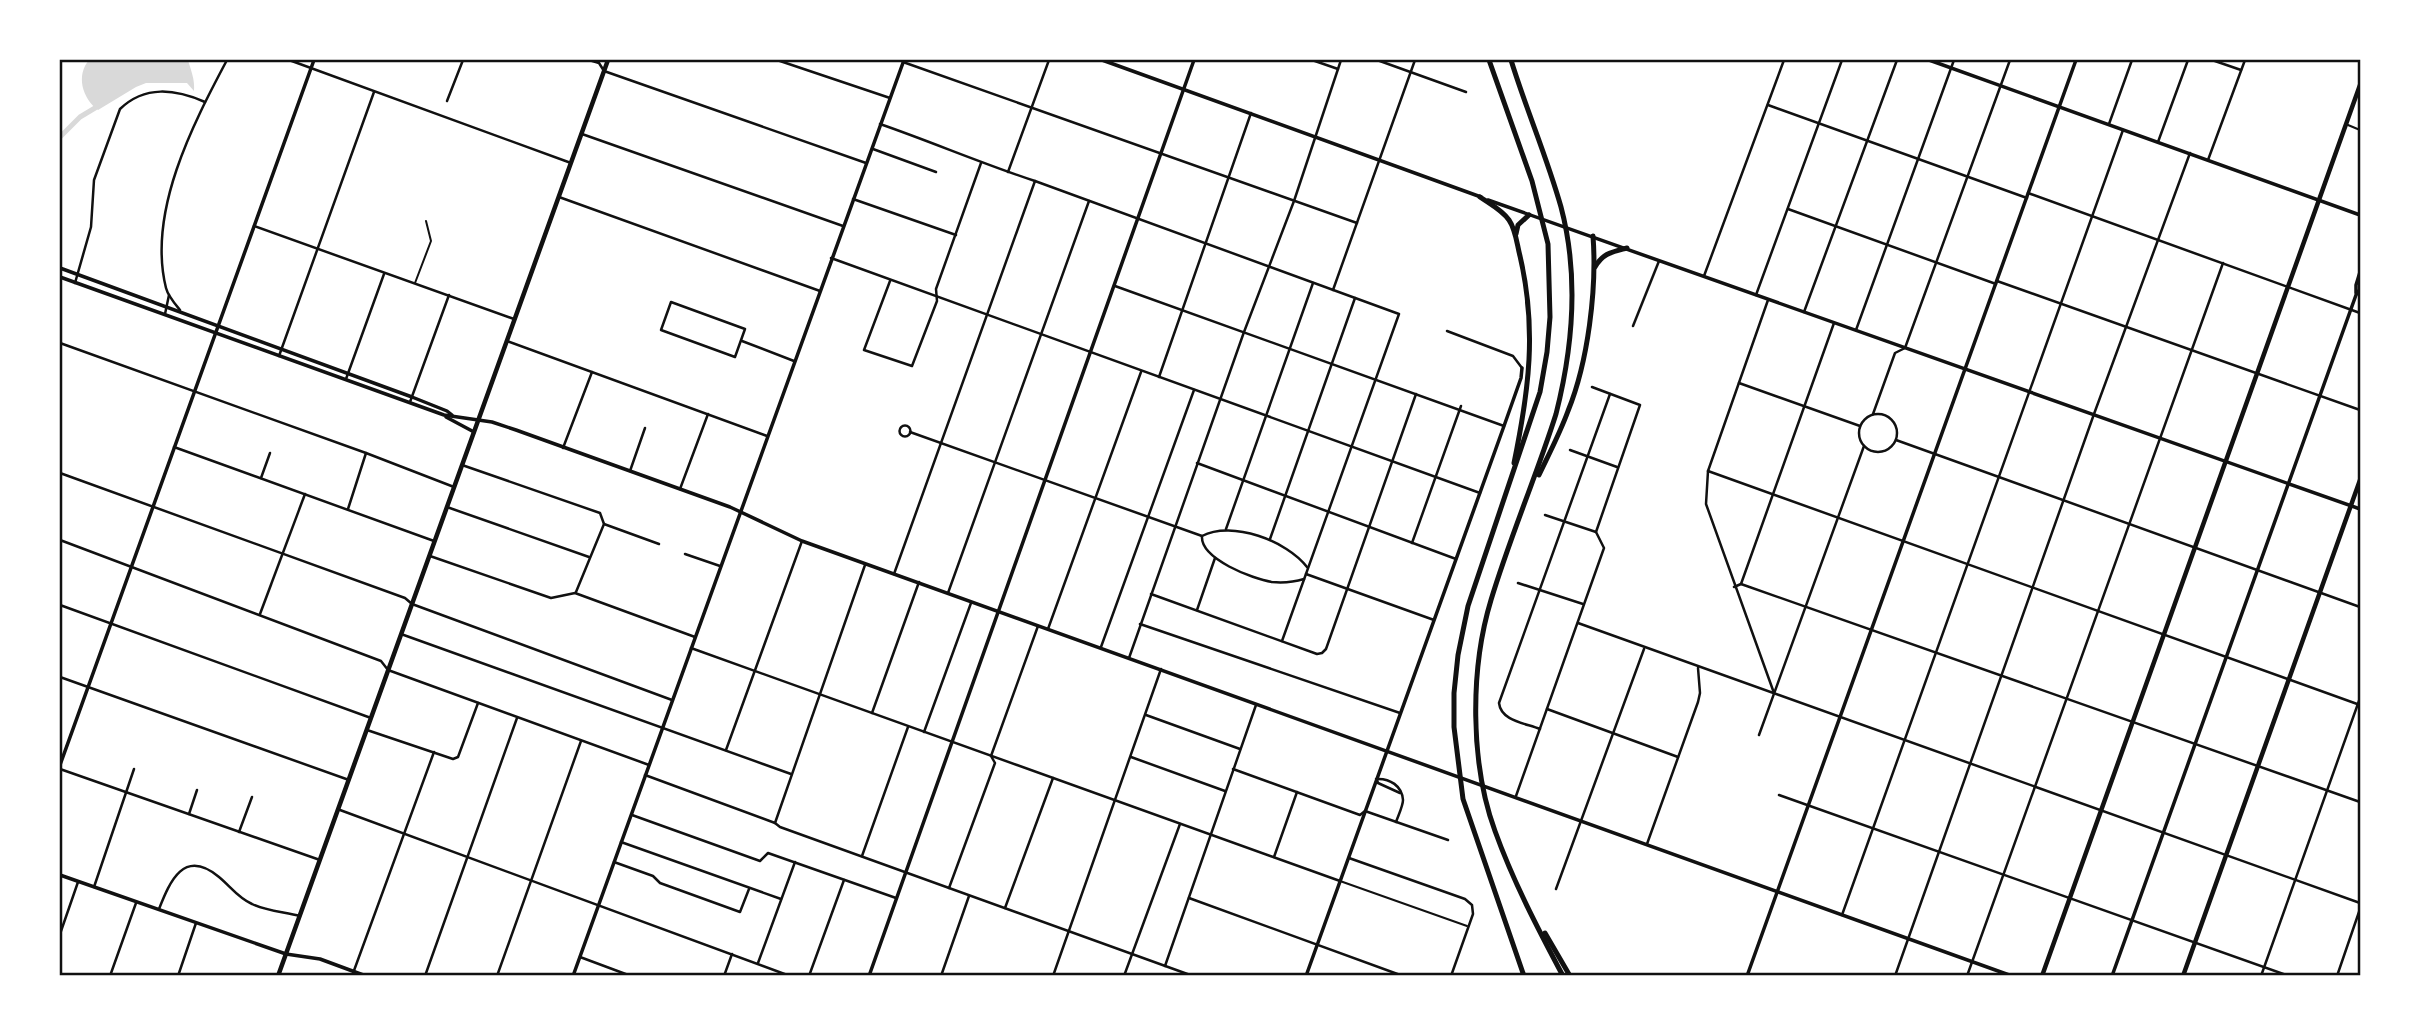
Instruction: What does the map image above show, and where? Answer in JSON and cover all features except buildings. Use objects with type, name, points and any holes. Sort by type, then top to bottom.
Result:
[{"type":"highway","points":[[1489,60],[1538,201],[1548,244],[1551,292],[1547,352],[1540,392],[1468,606],[1454,693],[1455,749],[1465,806],[1523,975]]},
{"type":"highway","points":[[1511,60],[1562,209],[1569,250],[1571,319],[1564,383],[1553,424],[1491,601],[1477,677],[1476,719],[1479,755],[1494,830],[1516,883],[1563,975]]},
{"type":"highway","points":[[1480,197],[1503,213],[1512,225],[1530,315],[1531,351],[1526,398],[1510,484]]},
{"type":"highway","points":[[1516,240],[1518,225],[1529,215]]},
{"type":"highway","points":[[1524,506],[1574,395],[1586,349],[1594,273],[1593,236]]},
{"type":"highway","points":[[1594,273],[1601,257],[1627,248]]},
{"type":"highway","points":[[1516,883],[1570,975]]},
{"type":"main road","points":[[278,975],[608,60]]},
{"type":"main road","points":[[2042,975],[2361,85]]},
{"type":"main road","points":[[2183,975],[2361,480]]},
{"type":"street","points":[[182,313],[166,288],[162,252],[166,210],[173,177],[205,102],[227,60]]},
{"type":"street","points":[[289,60],[570,163]]},
{"type":"street","points":[[314,60],[60,767],[320,860]]},
{"type":"street","points":[[447,101],[463,60]]},
{"type":"street","points":[[589,60],[599,63],[604,71],[866,163]]},
{"type":"street","points":[[777,60],[890,98]]},
{"type":"street","points":[[1008,172],[1049,60]]},
{"type":"street","points":[[1102,60],[1118,62],[1529,215],[2361,509]]},
{"type":"street","points":[[869,975],[1194,60]]},
{"type":"street","points":[[1312,60],[1338,69]]},
{"type":"street","points":[[1129,658],[1244,332],[1294,201],[1341,60]]},
{"type":"street","points":[[1377,60],[1466,92]]},
{"type":"street","points":[[1334,290],[1415,60]]},
{"type":"street","points":[[1704,277],[1784,60]]},
{"type":"street","points":[[1756,295],[1842,60]]},
{"type":"street","points":[[1804,312],[1897,60]]},
{"type":"street","points":[[1929,60],[2361,215]]},
{"type":"street","points":[[1856,331],[1954,60]]},
{"type":"street","points":[[1873,414],[1895,353],[1905,348],[2010,60]]},
{"type":"street","points":[[1746,975],[2077,60]]},
{"type":"street","points":[[2109,124],[2132,60]]},
{"type":"street","points":[[2158,142],[2188,60]]},
{"type":"street","points":[[2212,60],[2241,70]]},
{"type":"street","points":[[2208,160],[2245,60]]},
{"type":"street","points":[[573,975],[904,61],[1357,223]]},
{"type":"street","points":[[279,356],[375,91]]},
{"type":"street","points":[[75,283],[91,227],[94,180],[120,109],[138,96],[159,92],[183,93],[205,102]]},
{"type":"street","points":[[1768,105],[2361,313]]},
{"type":"street","points":[[1159,377],[1251,113]]},
{"type":"street","points":[[880,124],[1399,314],[1282,641]]},
{"type":"street","points":[[1842,915],[2123,129]]},
{"type":"street","points":[[581,133],[843,226]]},
{"type":"street","points":[[871,148],[936,172]]},
{"type":"street","points":[[1895,975],[2094,414],[2190,153]]},
{"type":"street","points":[[890,280],[864,350],[909,366],[914,364],[937,301],[936,289],[981,163]]},
{"type":"street","points":[[894,574],[1035,181]]},
{"type":"street","points":[[559,197],[820,291]]},
{"type":"street","points":[[853,199],[956,235]]},
{"type":"street","points":[[948,593],[1089,200]]},
{"type":"street","points":[[1787,209],[2361,410]]},
{"type":"street","points":[[254,226],[514,319]]},
{"type":"street","points":[[831,258],[1480,493]]},
{"type":"street","points":[[1633,326],[1659,260]]},
{"type":"street","points":[[1967,975],[2223,263]]},
{"type":"street","points":[[60,268],[348,374],[444,415],[492,422],[630,471],[740,512],[802,541],[2012,975]]},
{"type":"street","points":[[346,379],[384,272]]},
{"type":"street","points":[[2112,975],[2356,295],[2356,285],[2361,272]]},
{"type":"street","points":[[60,277],[279,356],[447,411],[453,416]]},
{"type":"street","points":[[1226,529],[1313,283]]},
{"type":"street","points":[[1114,286],[1504,426]]},
{"type":"street","points":[[2356,295],[2361,289]]},
{"type":"street","points":[[164,314],[169,295]]},
{"type":"street","points":[[411,400],[449,295]]},
{"type":"street","points":[[1270,540],[1355,298]]},
{"type":"street","points":[[1768,300],[1708,471],[1704,495],[1734,587],[1774,694]]},
{"type":"street","points":[[671,302],[745,329],[741,341],[735,357],[661,330],[671,302]]},
{"type":"street","points":[[1741,584],[1834,323]]},
{"type":"street","points":[[1306,975],[1521,378],[1522,368],[1513,355],[1447,331]]},
{"type":"street","points":[[507,341],[767,436]]},
{"type":"street","points":[[741,341],[794,361]]},
{"type":"street","points":[[60,343],[454,487]]},
{"type":"street","points":[[563,448],[592,371]]},
{"type":"street","points":[[1048,629],[1142,371]]},
{"type":"street","points":[[1739,383],[1860,426]]},
{"type":"street","points":[[1592,387],[1640,405],[1596,533]]},
{"type":"street","points":[[1101,647],[1194,389]]},
{"type":"street","points":[[1151,594],[1317,654],[1322,653],[1326,649],[1416,394]]},
{"type":"street","points":[[1540,729],[1505,716],[1500,711],[1499,703],[1610,394]]},
{"type":"street","points":[[1412,542],[1460,408]]},
{"type":"street","points":[[680,489],[708,414]]},
{"type":"street","points":[[1873,414],[1882,414],[1893,421],[1896,427],[1896,440],[1882,452],[1869,450],[1859,437],[1860,426],[1873,414]]},
{"type":"street","points":[[444,415],[451,422],[474,432]]},
{"type":"street","points":[[630,471],[645,428]]},
{"type":"street","points":[[910,432],[1202,536],[1213,530],[1226,529],[1270,540],[1297,555],[1308,568]]},
{"type":"street","points":[[1896,440],[2361,607]]},
{"type":"street","points":[[1759,735],[1864,446]]},
{"type":"street","points":[[174,447],[435,541]]},
{"type":"street","points":[[1570,450],[1617,467]]},
{"type":"street","points":[[261,478],[270,453]]},
{"type":"street","points":[[348,509],[366,453]]},
{"type":"street","points":[[1197,463],[1456,558]]},
{"type":"street","points":[[462,465],[600,513],[604,524],[575,593]]},
{"type":"street","points":[[1708,471],[2359,704]]},
{"type":"street","points":[[60,473],[405,598],[412,604],[672,700]]},
{"type":"street","points":[[260,614],[305,494]]},
{"type":"street","points":[[447,507],[589,557]]},
{"type":"street","points":[[1516,796],[1604,548],[1596,533],[1545,515]]},
{"type":"street","points":[[604,524],[659,544]]},
{"type":"street","points":[[1202,536],[1202,543],[1215,558],[1234,569],[1267,581],[1289,582],[1304,579]]},
{"type":"street","points":[[60,540],[381,661],[388,670],[649,765]]},
{"type":"street","points":[[726,750],[802,541]]},
{"type":"street","points":[[685,554],[720,566]]},
{"type":"street","points":[[429,555],[551,598],[575,593],[695,637]]},
{"type":"street","points":[[1197,611],[1215,558]]},
{"type":"street","points":[[775,823],[866,564]]},
{"type":"street","points":[[1306,574],[1434,620]]},
{"type":"street","points":[[872,713],[919,582]]},
{"type":"street","points":[[1518,583],[1583,604]]},
{"type":"street","points":[[1734,587],[1741,584],[2361,802]]},
{"type":"street","points":[[924,732],[972,601]]},
{"type":"street","points":[[60,605],[371,718]]},
{"type":"street","points":[[1578,623],[2361,903]]},
{"type":"street","points":[[1140,624],[1400,713]]},
{"type":"street","points":[[949,888],[995,763],[991,756],[1038,625]]},
{"type":"street","points":[[401,634],[791,774]]},
{"type":"street","points":[[691,648],[1339,881]]},
{"type":"street","points":[[1556,888],[1645,648]]},
{"type":"street","points":[[1647,844],[1699,702],[1698,667]]},
{"type":"street","points":[[1053,975],[1161,669]]},
{"type":"street","points":[[60,677],[349,780]]},
{"type":"street","points":[[2261,975],[2361,698]]},
{"type":"street","points":[[367,730],[453,759],[458,757],[478,703]]},
{"type":"street","points":[[1165,966],[1257,703]]},
{"type":"street","points":[[1547,709],[1678,757]]},
{"type":"street","points":[[1146,715],[1240,749]]},
{"type":"street","points":[[425,975],[518,717]]},
{"type":"street","points":[[862,856],[909,726]]},
{"type":"street","points":[[497,975],[582,740]]},
{"type":"street","points":[[353,973],[434,752]]},
{"type":"street","points":[[1131,757],[1225,791]]},
{"type":"street","points":[[94,887],[134,769]]},
{"type":"street","points":[[1233,769],[1360,815],[1365,811]]},
{"type":"street","points":[[645,775],[969,896],[1193,975]]},
{"type":"street","points":[[1005,908],[1053,778]]},
{"type":"street","points":[[1377,779],[1378,783],[1400,793],[1403,801],[1396,822]]},
{"type":"street","points":[[189,814],[197,790]]},
{"type":"street","points":[[1274,857],[1297,792]]},
{"type":"street","points":[[1779,794],[2289,975]]},
{"type":"street","points":[[239,832],[252,797]]},
{"type":"street","points":[[338,809],[790,975]]},
{"type":"street","points":[[1365,811],[1448,840]]},
{"type":"street","points":[[631,815],[760,861],[768,853],[896,898]]},
{"type":"street","points":[[1124,975],[1180,824]]},
{"type":"street","points":[[621,842],[781,899]]},
{"type":"street","points":[[1348,857],[1465,900],[1472,905],[1473,914],[1451,975]]},
{"type":"street","points":[[614,862],[653,876],[660,883],[740,912],[750,888]]},
{"type":"street","points":[[758,963],[795,862]]},
{"type":"street","points":[[159,910],[177,872],[190,867],[218,876],[233,892],[254,905],[300,916]]},
{"type":"street","points":[[60,875],[286,954],[320,958],[353,973],[366,975]]},
{"type":"street","points":[[809,975],[844,880]]},
{"type":"street","points":[[60,934],[78,882]]},
{"type":"street","points":[[941,975],[969,896]]},
{"type":"street","points":[[1189,898],[1403,975]]},
{"type":"street","points":[[110,975],[137,902]]},
{"type":"street","points":[[2337,975],[2361,909]]},
{"type":"street","points":[[177,975],[196,923]]},
{"type":"street","points":[[724,975],[732,954]]},
{"type":"street","points":[[580,957],[631,975]]},
{"type":"lane","points":[[2346,124],[2361,130]]},
{"type":"lane","points":[[415,283],[431,241],[426,221]]},
{"type":"lane","points":[[1339,881],[1468,927]]},
{"type":"shaded area","points":[[89,60],[188,60],[194,91],[187,83],[146,83],[98,110],[88,99],[83,86],[83,72]]},
{"type":"waterway","points":[[60,137],[80,117],[95,108]]}]
